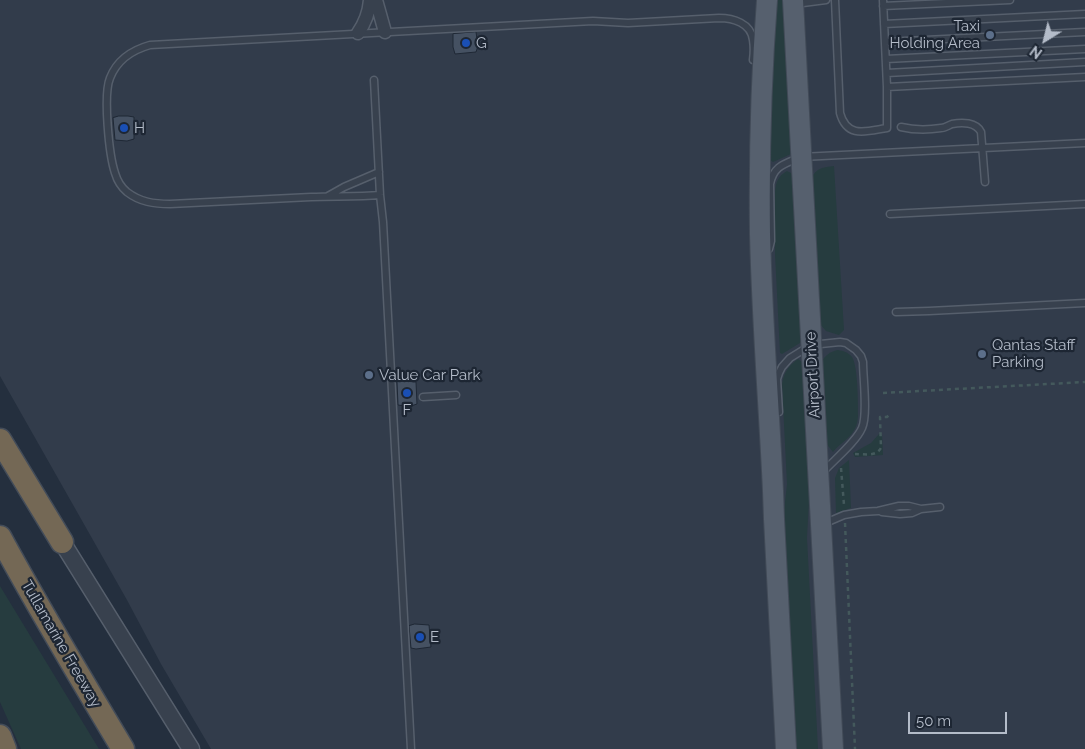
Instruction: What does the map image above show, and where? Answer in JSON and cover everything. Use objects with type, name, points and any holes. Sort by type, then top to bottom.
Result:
[{"type":"highway","points":[[0,440],[62,542]]},
{"type":"highway","name":"Tullamarine Freeway","points":[[0,537],[69,660],[123,749]]},
{"type":"highway","points":[[0,736],[6,749]]},
{"type":"main road","points":[[767,0],[760,163],[760,236],[786,749]]},
{"type":"main road","name":"Airport Drive","points":[[793,2],[834,749]]},
{"type":"street","points":[[358,33],[364,24],[370,0]]},
{"type":"street","points":[[376,0],[385,32]]},
{"type":"street","points":[[62,542],[191,749]]},
{"type":"lane","points":[[793,2],[826,0]]},
{"type":"lane","points":[[836,0],[840,113],[847,127],[860,132],[886,128],[887,73],[883,3],[1010,0]]},
{"type":"lane","points":[[884,24],[1085,14]]},
{"type":"lane","points":[[380,196],[326,196],[170,204],[144,202],[127,191],[119,182],[115,173],[110,144],[107,89],[110,77],[116,66],[130,53],[150,45],[593,20],[628,24],[719,18],[731,19],[744,24],[752,35],[753,72]]},
{"type":"lane","points":[[885,42],[1085,32]]},
{"type":"lane","points":[[886,59],[1085,49]]},
{"type":"lane","points":[[887,73],[1085,62]]},
{"type":"lane","points":[[887,87],[1085,77]]},
{"type":"lane","points":[[374,80],[411,749]]},
{"type":"lane","points":[[754,118],[760,163]]},
{"type":"lane","points":[[902,127],[911,129],[941,128],[952,124],[970,124],[979,129],[983,148],[985,182]]},
{"type":"lane","points":[[762,293],[770,241],[770,184],[771,179],[780,166],[801,157],[1085,143]]},
{"type":"lane","points":[[326,196],[379,172]]},
{"type":"lane","points":[[890,214],[1085,204]]},
{"type":"lane","points":[[896,312],[1085,302]]},
{"type":"lane","points":[[779,422],[778,373],[790,358],[811,345],[840,342],[846,343],[856,350],[863,362],[865,417],[862,428],[852,442],[819,477]]},
{"type":"lane","points":[[423,397],[456,395]]},
{"type":"lane","points":[[773,492],[778,457]]},
{"type":"lane","points":[[821,525],[861,512],[878,511],[900,514],[940,507]]},
{"type":"path","points":[[883,393],[1085,382]]},
{"type":"path","points":[[854,454],[874,454],[879,452],[881,448],[880,417],[887,417],[889,415]]},
{"type":"path","points":[[841,466],[856,749]]},
{"type":"shaded area","name":"Value Car Park","points":[[0,0],[1085,0],[1085,749],[211,749],[161,664],[127,600],[0,376]]},
{"type":"green space","points":[[774,0],[786,0],[793,151],[791,154],[773,162],[770,160],[769,142]]},
{"type":"green space","points":[[834,166],[844,330],[839,335],[826,331],[819,323],[811,179],[815,172],[820,169]]},
{"type":"green space","points":[[787,171],[795,175],[803,339],[800,343],[782,354],[780,353],[775,254],[775,192],[778,180]]},
{"type":"green space","points":[[838,350],[849,354],[854,362],[858,416],[853,433],[833,452],[824,441],[821,362],[828,354]]},
{"type":"green space","points":[[798,359],[805,364],[810,481],[807,538],[818,749],[794,749],[783,521],[787,484],[782,384],[787,370]]},
{"type":"green space","points":[[879,434],[882,434],[883,455],[855,457],[853,453],[871,443]]},
{"type":"green space","points":[[849,460],[851,508],[836,513],[835,478],[839,468]]},
{"type":"green space","points":[[0,586],[99,749],[21,749],[0,702]]},
{"type":"building","points":[[476,32],[478,46],[476,52],[455,54],[453,34]]},
{"type":"building","points":[[119,116],[134,117],[134,139],[127,141],[115,140],[113,118]]},
{"type":"building","points":[[397,382],[416,382],[417,404],[411,406],[398,405]]},
{"type":"building","points":[[415,624],[429,625],[431,647],[411,648],[409,626]]},
{"type":"place","name":"Taxi Holding Area","points":[[990,35]]},
{"type":"place","name":"G","points":[[466,43]]},
{"type":"place","name":"H","points":[[124,128]]},
{"type":"place","name":"Qantas Staff Parking","points":[[982,354]]},
{"type":"place","name":"Value Car Park","points":[[369,375]]},
{"type":"place","name":"F","points":[[407,393]]},
{"type":"place","name":"E","points":[[420,637]]}]
